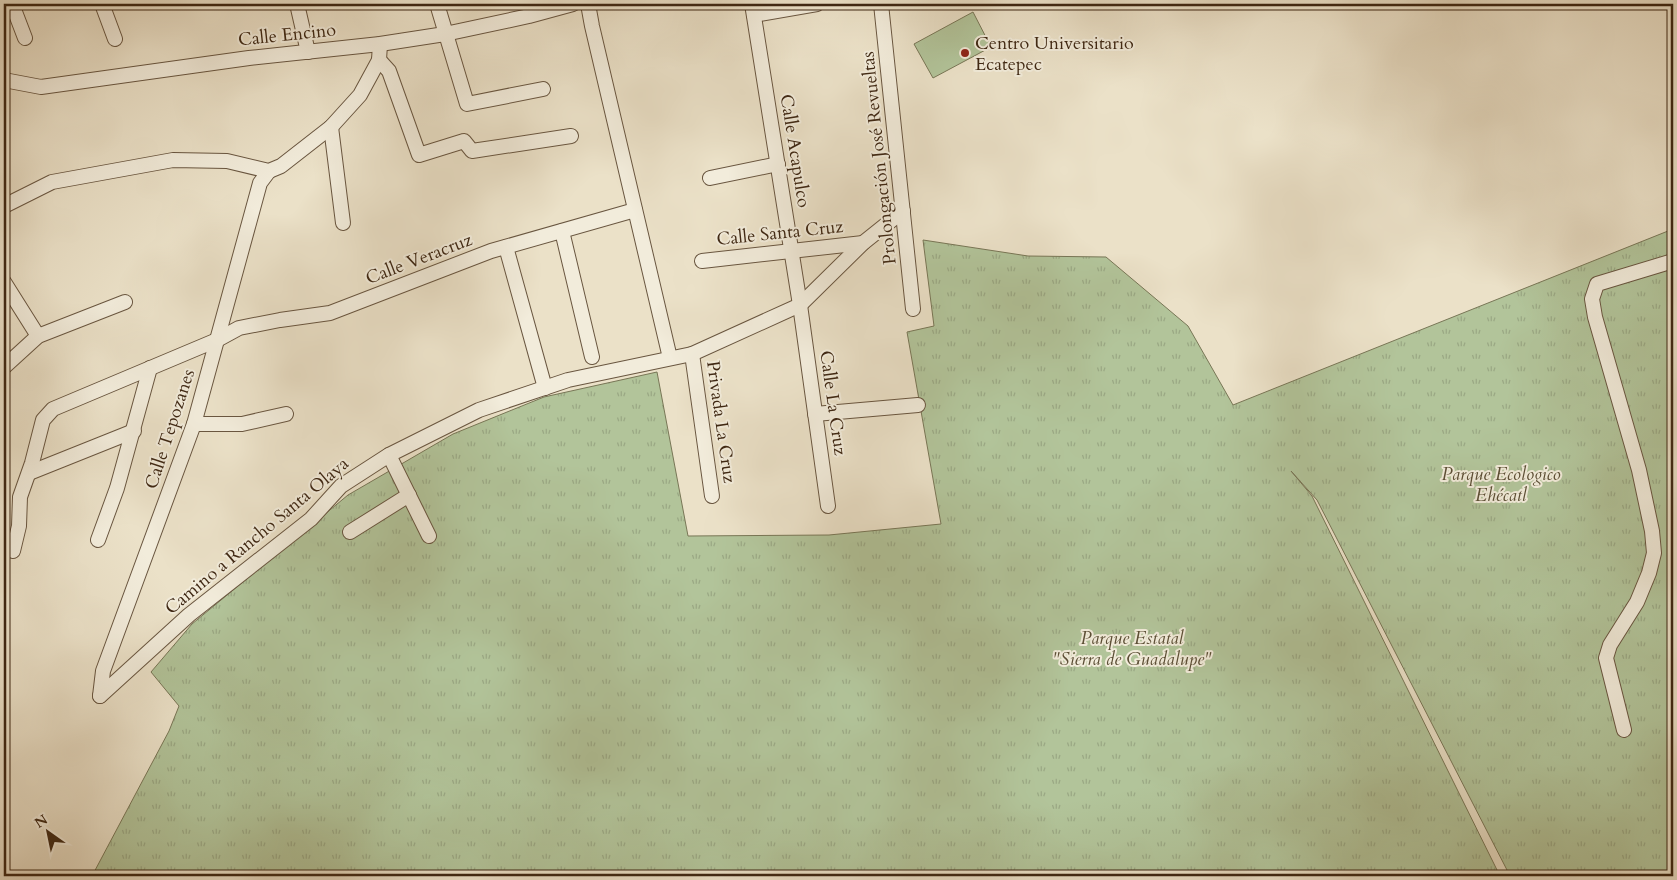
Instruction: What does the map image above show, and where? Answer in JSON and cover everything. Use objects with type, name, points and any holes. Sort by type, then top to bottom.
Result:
[{"type":"street","points":[[12,4],[25,38]]},
{"type":"street","points":[[102,4],[115,39]]},
{"type":"street","points":[[298,4],[308,52]]},
{"type":"street","points":[[436,4],[467,104],[543,89]]},
{"type":"street","name":"Calle Encino","points":[[4,80],[41,87],[240,60],[380,44],[445,34],[527,10],[573,4]]},
{"type":"street","points":[[588,4],[670,358]]},
{"type":"street","points":[[753,9],[817,4]]},
{"type":"street","name":"Prolongación José Revueltas","points":[[881,4],[913,309]]},
{"type":"street","name":"Calle Acapulco","points":[[753,9],[800,305]]},
{"type":"street","points":[[4,206],[52,182],[173,160],[227,161],[269,171],[282,166],[331,127],[360,95],[379,60],[380,44]]},
{"type":"street","points":[[379,60],[389,71],[419,155],[464,141],[472,151],[571,136]]},
{"type":"street","points":[[331,127],[343,223]]},
{"type":"street","points":[[710,178],[778,164]]},
{"type":"street","name":"Calle Tepozanes","points":[[100,696],[103,671],[194,424],[260,183],[269,171]]},
{"type":"street","name":"Calle Veracruz","points":[[13,551],[19,526],[20,497],[29,473],[43,420],[53,409],[217,340],[239,328],[330,313],[491,251],[635,210]]},
{"type":"street","name":"Camino a Rancho Santa Olaya","points":[[100,696],[189,614],[310,519],[341,486],[389,455],[479,410],[568,380],[692,354],[800,305],[863,243],[903,210]]},
{"type":"street","points":[[562,231],[592,357]]},
{"type":"street","name":"Calle Santa Cruz","points":[[702,261],[863,243]]},
{"type":"street","points":[[506,247],[545,388]]},
{"type":"street","points":[[1624,730],[1606,658],[1610,645],[1637,602],[1649,573],[1654,552],[1652,531],[1639,470],[1595,317],[1592,299],[1597,284],[1673,261]]},
{"type":"street","points":[[4,282],[38,336]]},
{"type":"street","points":[[4,367],[38,336],[126,302]]},
{"type":"street","name":"Calle La Cruz","points":[[800,305],[828,506]]},
{"type":"street","name":"Privada La Cruz","points":[[692,354],[712,496]]},
{"type":"street","points":[[98,540],[118,488],[150,368]]},
{"type":"street","points":[[815,414],[918,405]]},
{"type":"street","points":[[194,424],[242,424],[286,414]]},
{"type":"street","points":[[29,473],[134,431]]},
{"type":"street","points":[[389,455],[429,536]]},
{"type":"street","points":[[350,532],[409,495]]},
{"type":"green space","points":[[973,12],[991,47],[933,78],[914,44]]},
{"type":"green space","name":"Parque Estatal \"Sierra de Guadalupe\"","points":[[1673,229],[1673,876],[1508,876],[1507,870],[1317,500],[1291,471],[1312,496],[1500,876],[92,876],[169,731],[179,706],[151,672],[192,624],[348,495],[453,434],[544,397],[657,372],[688,536],[829,535],[941,524],[907,332],[934,326],[923,240],[1028,256],[1106,257],[1188,326],[1233,405]]},
{"type":"place","name":"Centro Universitario Ecatepec","points":[[965,53]]},
{"type":"park label","name":"Parque Ecologico Ehécatl","points":[[1501,484]]}]
